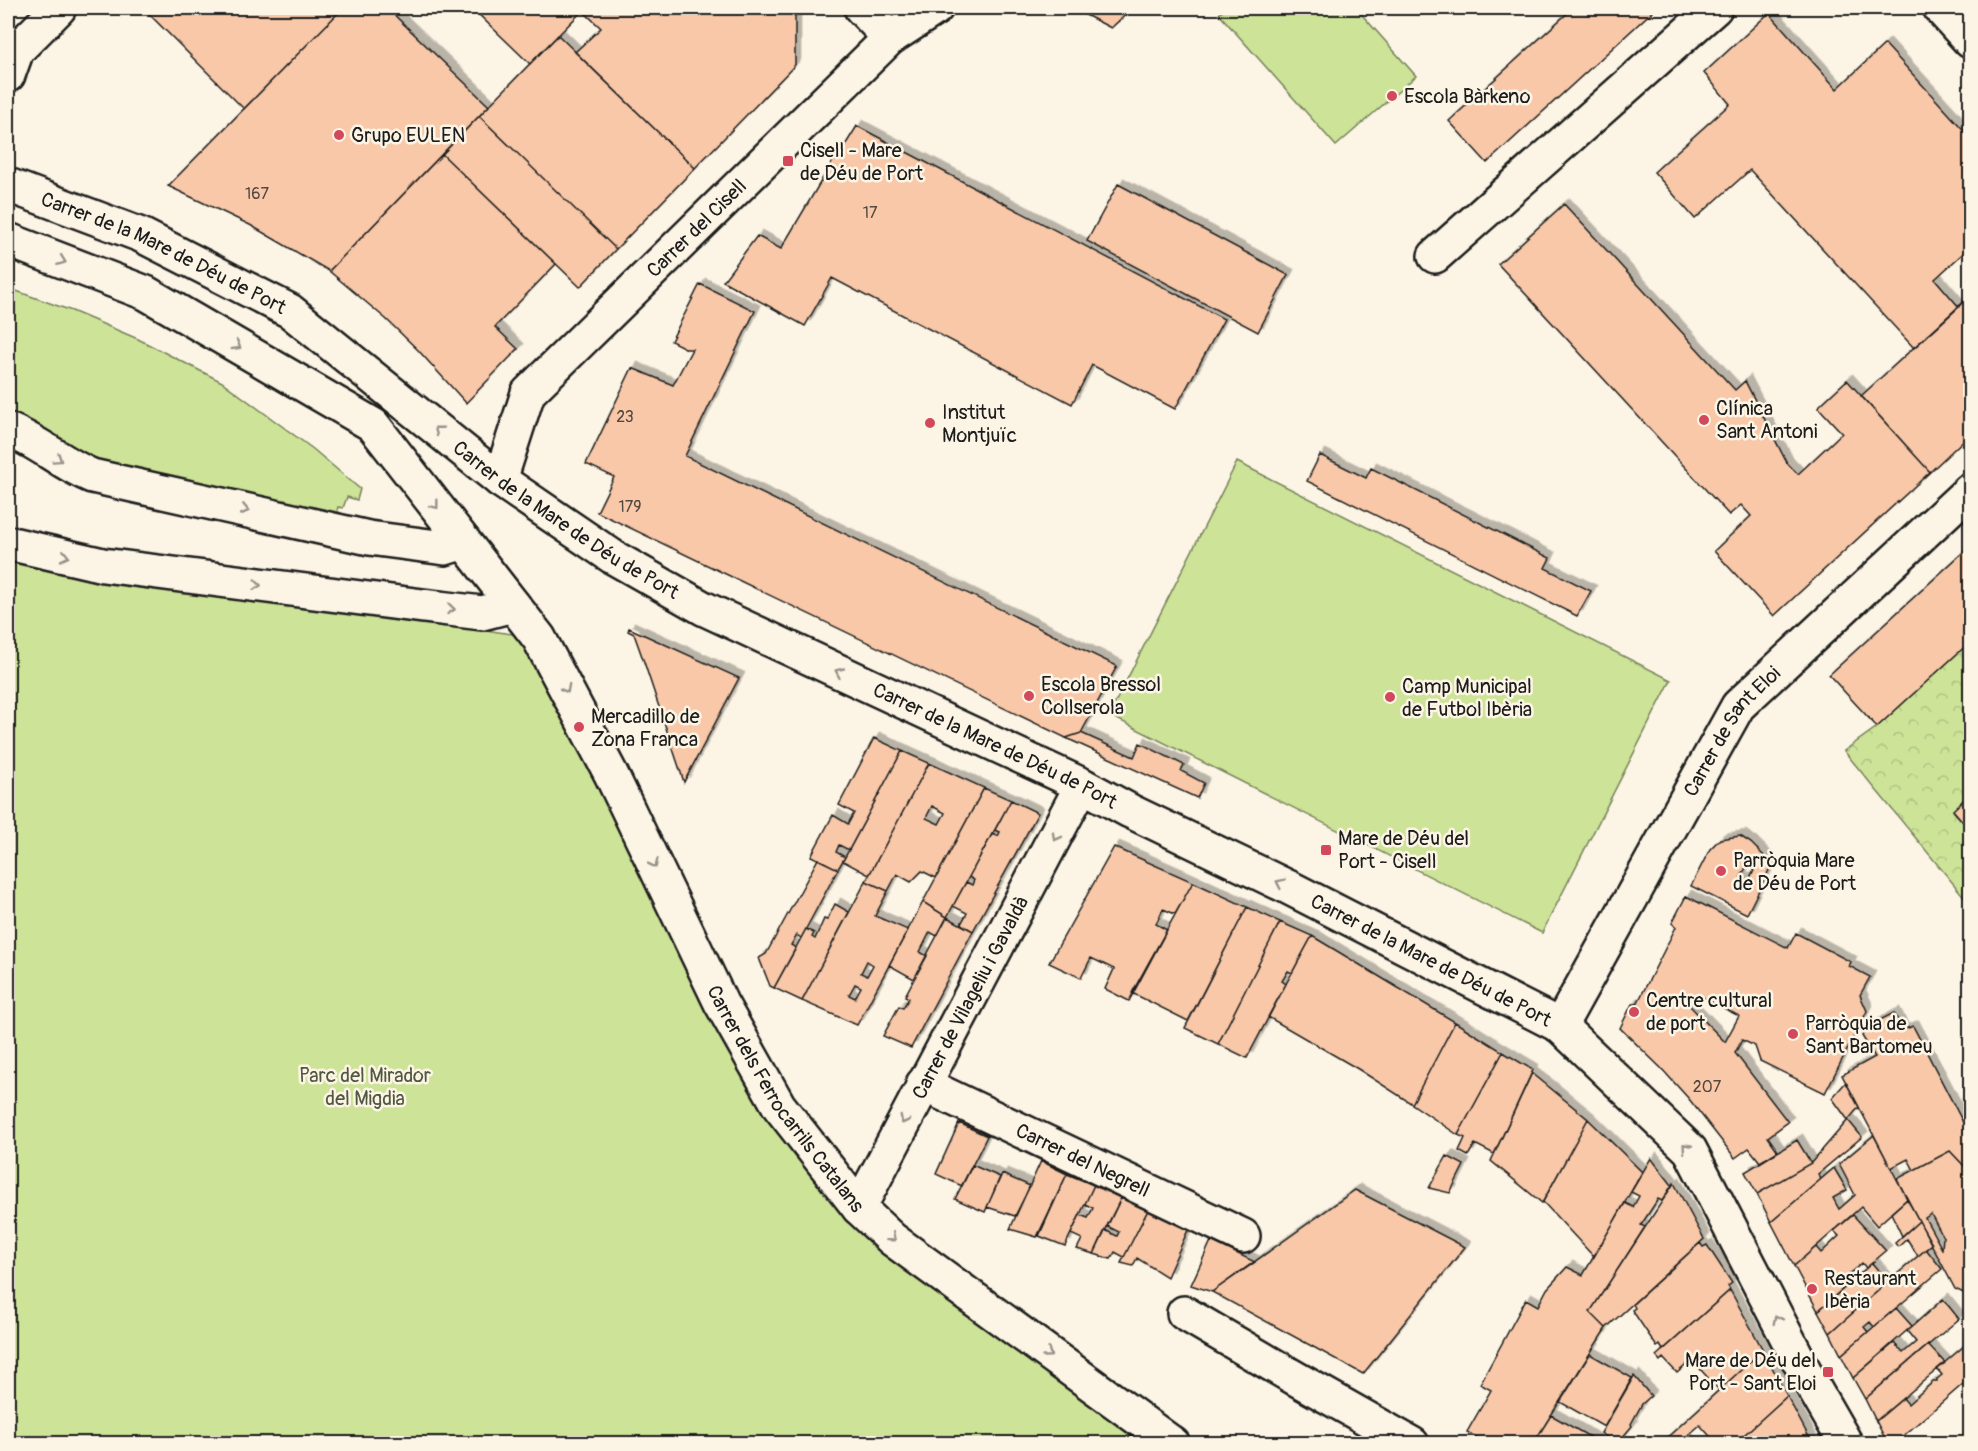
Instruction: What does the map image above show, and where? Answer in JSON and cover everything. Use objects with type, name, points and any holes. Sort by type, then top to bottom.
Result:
[{"type":"street","points":[[8,75],[17,50],[59,8]]},
{"type":"street","points":[[861,8],[890,38]]},
{"type":"street","name":"Carrer del Cisell","points":[[500,480],[528,393],[890,38],[936,8]]},
{"type":"street","points":[[1435,256],[1715,8]]},
{"type":"street","points":[[1940,8],[1971,41]]},
{"type":"street","name":"Carrer de la Mare de Déu de Port","points":[[8,185],[141,235],[290,311],[500,480],[613,557],[704,608],[1082,785],[1560,1026],[1690,1150],[1808,1378],[1846,1443]]},
{"type":"street","points":[[8,240],[146,293],[373,425],[513,605],[482,613],[423,606],[103,565],[8,543]]},
{"type":"street","points":[[8,430],[29,439],[72,468],[92,476],[369,538],[445,548],[464,542]]},
{"type":"street","name":"Carrer de Sant Eloi","points":[[1560,1026],[1738,706],[1971,490]]},
{"type":"street","name":"Carrer dels Ferrocarrils Catalans","points":[[513,605],[539,638],[611,774],[721,1003],[779,1106],[859,1208],[892,1239],[1173,1443]]},
{"type":"street","name":"Carrer de Vilageliu i Gavaldà","points":[[859,1208],[1082,785]]},
{"type":"street","name":"Carrer del Negrell","points":[[923,1084],[1244,1236]]},
{"type":"street","points":[[1184,1313],[1412,1443]]},
{"type":"green space","points":[[1226,8],[1356,8],[1416,76],[1336,146],[1219,14]]},
{"type":"green space","points":[[8,288],[72,311],[138,339],[222,382],[313,449],[360,489],[357,500],[347,497],[343,508],[338,507],[337,511],[341,515],[89,460],[8,416]]},
{"type":"green space","name":"Camp Municipal de Futbol Ibèria","points":[[1237,462],[1671,680],[1542,933],[1109,715]]},
{"type":"green space","name":"Parc del Mirador del Migdia","points":[[8,559],[539,638],[721,1003],[859,1207],[1174,1443],[8,1443]]},
{"type":"green space","points":[[1970,642],[1970,794],[1953,811],[1970,830],[1970,904],[1844,751],[1877,727]]},
{"type":"building","points":[[143,8],[343,8],[244,109]]},
{"type":"building","name":"Grupo EULEN","points":[[343,8],[387,8],[489,106],[329,271],[250,225],[168,186]]},
{"type":"building","points":[[472,8],[585,8],[530,64]]},
{"type":"building","points":[[585,8],[795,8],[795,65],[695,168],[575,52],[601,28],[582,10]]},
{"type":"building","points":[[1072,8],[1133,8],[1111,28]]},
{"type":"building","points":[[1573,8],[1656,8],[1487,163],[1449,121]]},
{"type":"building","points":[[1769,13],[1837,89],[1885,44],[1970,137],[1970,247],[1935,279],[1959,307],[1914,348],[1750,170],[1695,219],[1654,172],[1730,104],[1704,73]]},
{"type":"building","points":[[558,35],[695,168],[616,249],[479,116]]},
{"type":"building","points":[[479,116],[616,249],[580,287],[442,154]]},
{"type":"building","points":[[857,126],[1224,319],[1175,409],[1092,365],[1072,404],[832,278],[805,326],[723,281],[757,236],[781,249],[834,159],[836,160]]},
{"type":"building","points":[[442,154],[556,264],[495,327],[518,349],[466,403],[386,319],[329,271]]},
{"type":"building","points":[[1118,184],[1288,275],[1258,332],[1087,241]]},
{"type":"building","name":"Clínica Sant Antoni","points":[[1564,204],[1735,390],[1745,381],[1787,463],[1798,474],[1842,433],[1818,407],[1847,380],[1930,472],[1774,616],[1714,551],[1751,516],[1741,505],[1729,515],[1498,264]]},
{"type":"building","points":[[700,284],[755,311],[685,456],[1117,666],[1081,733],[1066,738],[597,512],[614,477],[586,464],[632,368],[673,385],[692,349],[671,341]]},
{"type":"building","points":[[1970,296],[1970,434],[1930,472],[1861,396]]},
{"type":"building","points":[[1320,455],[1366,478],[1371,468],[1550,558],[1545,568],[1591,591],[1577,616],[1307,481]]},
{"type":"building","points":[[1970,546],[1970,642],[1877,727],[1829,675]]},
{"type":"building","points":[[629,628],[739,678],[684,782],[634,634],[628,631]]},
{"type":"building","points":[[1081,733],[1134,757],[1140,743],[1184,765],[1181,771],[1204,783],[1197,798],[1066,738]]},
{"type":"building","points":[[874,738],[902,751],[849,850],[839,845],[836,852],[845,857],[838,869],[811,856],[833,815],[848,824],[854,813],[839,805]]},
{"type":"building","points":[[902,751],[929,763],[869,875],[843,861]]},
{"type":"building","points":[[929,763],[984,788],[936,878],[922,871],[911,882],[897,874],[888,891],[866,881]],"holes":[[[932,806],[945,813],[939,824],[926,818]]]},
{"type":"building","points":[[984,788],[1011,800],[947,917],[923,902]]},
{"type":"building","points":[[1970,794],[1970,830],[1953,810]]},
{"type":"building","points":[[1011,800],[1038,813],[973,931],[961,924],[967,913],[953,906],[966,882],[972,885],[974,880],[969,877],[992,834],[998,836],[1000,832],[995,830]]},
{"type":"building","name":"Parròquia Mare de Déu de Port","points":[[1740,836],[1751,843],[1772,864],[1747,914],[1691,886],[1710,849],[1720,839]],"holes":[[[1749,862],[1756,866],[1749,881],[1741,877]]]},
{"type":"building","points":[[1114,847],[1193,882],[1175,914],[1163,909],[1156,924],[1167,930],[1129,1001],[1105,989],[1114,969],[1091,958],[1081,978],[1049,963]]},
{"type":"building","points":[[818,859],[838,869],[801,938],[797,935],[791,945],[796,948],[774,988],[770,986],[759,958],[766,954]]},
{"type":"building","points":[[866,881],[888,891],[875,916],[908,930],[857,1025],[802,1001]],"holes":[[[867,961],[873,965],[867,976],[861,973]],[[855,984],[861,987],[855,998],[849,995]]]},
{"type":"building","points":[[1193,882],[1247,907],[1188,1021],[1132,993]]},
{"type":"building","name":"Parròquia de Sant Bartomeu","points":[[1686,896],[1788,948],[1796,933],[1851,962],[1849,966],[1870,977],[1860,995],[1867,1011],[1825,1093],[1760,1061],[1755,1046],[1742,1040],[1735,1053],[1788,1122],[1768,1137],[1778,1151],[1760,1162],[1749,1148],[1735,1158],[1689,1099],[1620,1028],[1632,1004],[1637,1004],[1676,927],[1672,923]],"holes":[[[1702,997],[1739,1016],[1725,1042],[1689,1005],[1693,998],[1699,1001]]]},
{"type":"building","points":[[923,902],[947,917],[937,936],[930,932],[920,952],[927,956],[914,979],[889,965]]},
{"type":"building","points":[[835,904],[849,912],[802,1001],[774,988],[806,929],[814,933],[812,937],[815,939],[824,919],[827,920]]},
{"type":"building","points":[[1247,907],[1280,922],[1218,1044],[1185,1028]]},
{"type":"building","points":[[947,917],[973,931],[911,1048],[883,1036],[899,1006],[903,1008],[909,998],[905,996]]},
{"type":"building","points":[[1280,922],[1312,936],[1292,973],[1288,971],[1282,981],[1286,984],[1247,1058],[1218,1044]]},
{"type":"building","points":[[1312,936],[1455,1022],[1412,1104],[1358,1069],[1268,1017]]},
{"type":"building","points":[[1894,1013],[1903,1030],[1913,1026],[1966,1128],[1970,1125],[1970,1172],[1950,1151],[1914,1170],[1908,1159],[1891,1168],[1842,1075],[1875,1057],[1862,1036],[1868,1026]]},
{"type":"building","points":[[1455,1022],[1503,1052],[1458,1135],[1412,1104]]},
{"type":"building","points":[[1503,1052],[1533,1070],[1494,1154],[1475,1144],[1468,1156],[1459,1151],[1465,1138],[1458,1135]]},
{"type":"building","points":[[1532,1073],[1588,1119],[1542,1203],[1491,1161]]},
{"type":"building","points":[[1846,1082],[1859,1107],[1848,1120],[1832,1098]]},
{"type":"building","points":[[1588,1119],[1642,1172],[1594,1257],[1543,1202]]},
{"type":"building","points":[[1848,1120],[1862,1137],[1818,1174],[1821,1179],[1771,1222],[1757,1194],[1811,1163]]},
{"type":"building","points":[[959,1123],[987,1136],[962,1186],[936,1174]]},
{"type":"building","points":[[1874,1135],[1907,1199],[1877,1226],[1861,1207],[1794,1266],[1771,1222],[1834,1168],[1847,1190],[1833,1198],[1839,1209],[1855,1195],[1839,1164]]},
{"type":"building","points":[[1797,1140],[1811,1163],[1757,1194],[1745,1172]]},
{"type":"building","points":[[1950,1151],[1970,1172],[1970,1296],[1955,1289],[1897,1179]],"holes":[[[1931,1214],[1943,1237],[1942,1249],[1925,1218]]]},
{"type":"building","points":[[1447,1156],[1464,1165],[1450,1193],[1429,1188]]},
{"type":"building","points":[[1651,1158],[1672,1185],[1662,1201],[1658,1199],[1641,1225],[1645,1227],[1590,1312],[1606,1328],[1533,1444],[1488,1444],[1467,1432],[1491,1390],[1480,1384],[1526,1299],[1538,1306],[1547,1289],[1567,1267],[1583,1275],[1625,1203],[1633,1207],[1639,1196],[1631,1192]]},
{"type":"building","points":[[1041,1161],[1067,1174],[1037,1237],[1010,1229]]},
{"type":"building","points":[[972,1165],[1000,1177],[985,1212],[955,1199]]},
{"type":"building","points":[[1002,1174],[1030,1186],[1015,1216],[987,1207]]},
{"type":"building","points":[[1067,1174],[1094,1185],[1065,1246],[1039,1236]]},
{"type":"building","points":[[1674,1183],[1704,1239],[1606,1328],[1590,1312]]},
{"type":"building","points":[[1094,1185],[1121,1198],[1094,1254],[1077,1249],[1082,1239],[1071,1234],[1080,1215],[1088,1218],[1093,1208],[1085,1204]]},
{"type":"building","points":[[1355,1190],[1465,1247],[1363,1374],[1212,1292]]},
{"type":"building","points":[[1121,1198],[1148,1210],[1124,1257],[1115,1252],[1111,1259],[1094,1254],[1105,1230],[1117,1236],[1119,1232],[1107,1226]]},
{"type":"building","points":[[1907,1199],[1919,1221],[1902,1236],[1891,1213]]},
{"type":"building","points":[[1148,1210],[1188,1230],[1167,1277],[1137,1258],[1133,1266],[1121,1263]]},
{"type":"building","points":[[1853,1215],[1886,1251],[1866,1268],[1862,1263],[1844,1279],[1849,1284],[1818,1311],[1794,1266],[1816,1247],[1821,1253],[1839,1236],[1834,1231]]},
{"type":"building","points":[[1919,1221],[1932,1244],[1918,1256],[1907,1239],[1898,1247],[1895,1243]]},
{"type":"building","points":[[1211,1241],[1255,1262],[1212,1292],[1191,1285]]},
{"type":"building","points":[[1700,1243],[1703,1247],[1707,1245],[1732,1283],[1728,1286],[1730,1290],[1663,1350],[1660,1345],[1657,1347],[1632,1310],[1635,1308],[1633,1304]]},
{"type":"building","points":[[1926,1249],[1942,1269],[1874,1327],[1870,1322],[1864,1327],[1868,1332],[1841,1355],[1830,1333]]},
{"type":"building","points":[[1872,1263],[1888,1282],[1830,1333],[1818,1311]]},
{"type":"building","points":[[1730,1290],[1763,1350],[1719,1390],[1692,1360],[1677,1373],[1663,1358],[1660,1361],[1656,1356]]},
{"type":"building","points":[[1943,1299],[1959,1319],[1865,1399],[1853,1378],[1894,1343],[1903,1353],[1916,1342],[1907,1331]]},
{"type":"building","points":[[1896,1308],[1912,1326],[1853,1378],[1841,1355]]},
{"type":"building","points":[[1970,1341],[1970,1378],[1894,1444],[1888,1444],[1876,1421],[1903,1398],[1908,1404],[1933,1382],[1937,1382],[1942,1375],[1937,1369]]},
{"type":"building","points":[[1928,1345],[1945,1363],[1876,1421],[1865,1399]]},
{"type":"building","points":[[1763,1350],[1787,1396],[1734,1444],[1717,1444],[1700,1425],[1685,1438],[1690,1444],[1660,1444]]},
{"type":"building","points":[[1590,1354],[1632,1378],[1604,1427],[1560,1402]]},
{"type":"building","points":[[1634,1376],[1651,1396],[1642,1404],[1632,1426],[1617,1444],[1601,1433]]},
{"type":"building","points":[[1787,1396],[1811,1441],[1809,1444],[1734,1444]]},
{"type":"building","points":[[1551,1415],[1597,1441],[1595,1444],[1533,1444]]},
{"type":"place","name":"Escola Bàrkeno","points":[[1392,96]]},
{"type":"place","name":"Grupo EULEN","points":[[339,135]]},
{"type":"place","name":"Cisell - Mare de Déu de Port","points":[[788,161]]},
{"type":"place","name":"Clínica Sant Antoni","points":[[1704,420]]},
{"type":"place","name":"Institut Montjuïc","points":[[930,423]]},
{"type":"place","name":"Escola Bressol Collserola","points":[[1029,696]]},
{"type":"place","name":"Camp Municipal de Futbol Ibèria","points":[[1390,697]]},
{"type":"place","name":"Mercadillo de Zona Franca","points":[[579,727]]},
{"type":"place","name":"Mare de Déu del Port - Cisell","points":[[1326,850]]},
{"type":"place","name":"Parròquia Mare de Déu de Port","points":[[1721,871]]},
{"type":"place","name":"Centre cultural de port","points":[[1634,1012]]},
{"type":"place","name":"Parròquia de Sant Bartomeu","points":[[1793,1034]]},
{"type":"place","name":"Restaurant Ibèria","points":[[1812,1289]]},
{"type":"place","name":"Mare de Déu del Port - Sant Eloi","points":[[1828,1372]]}]
